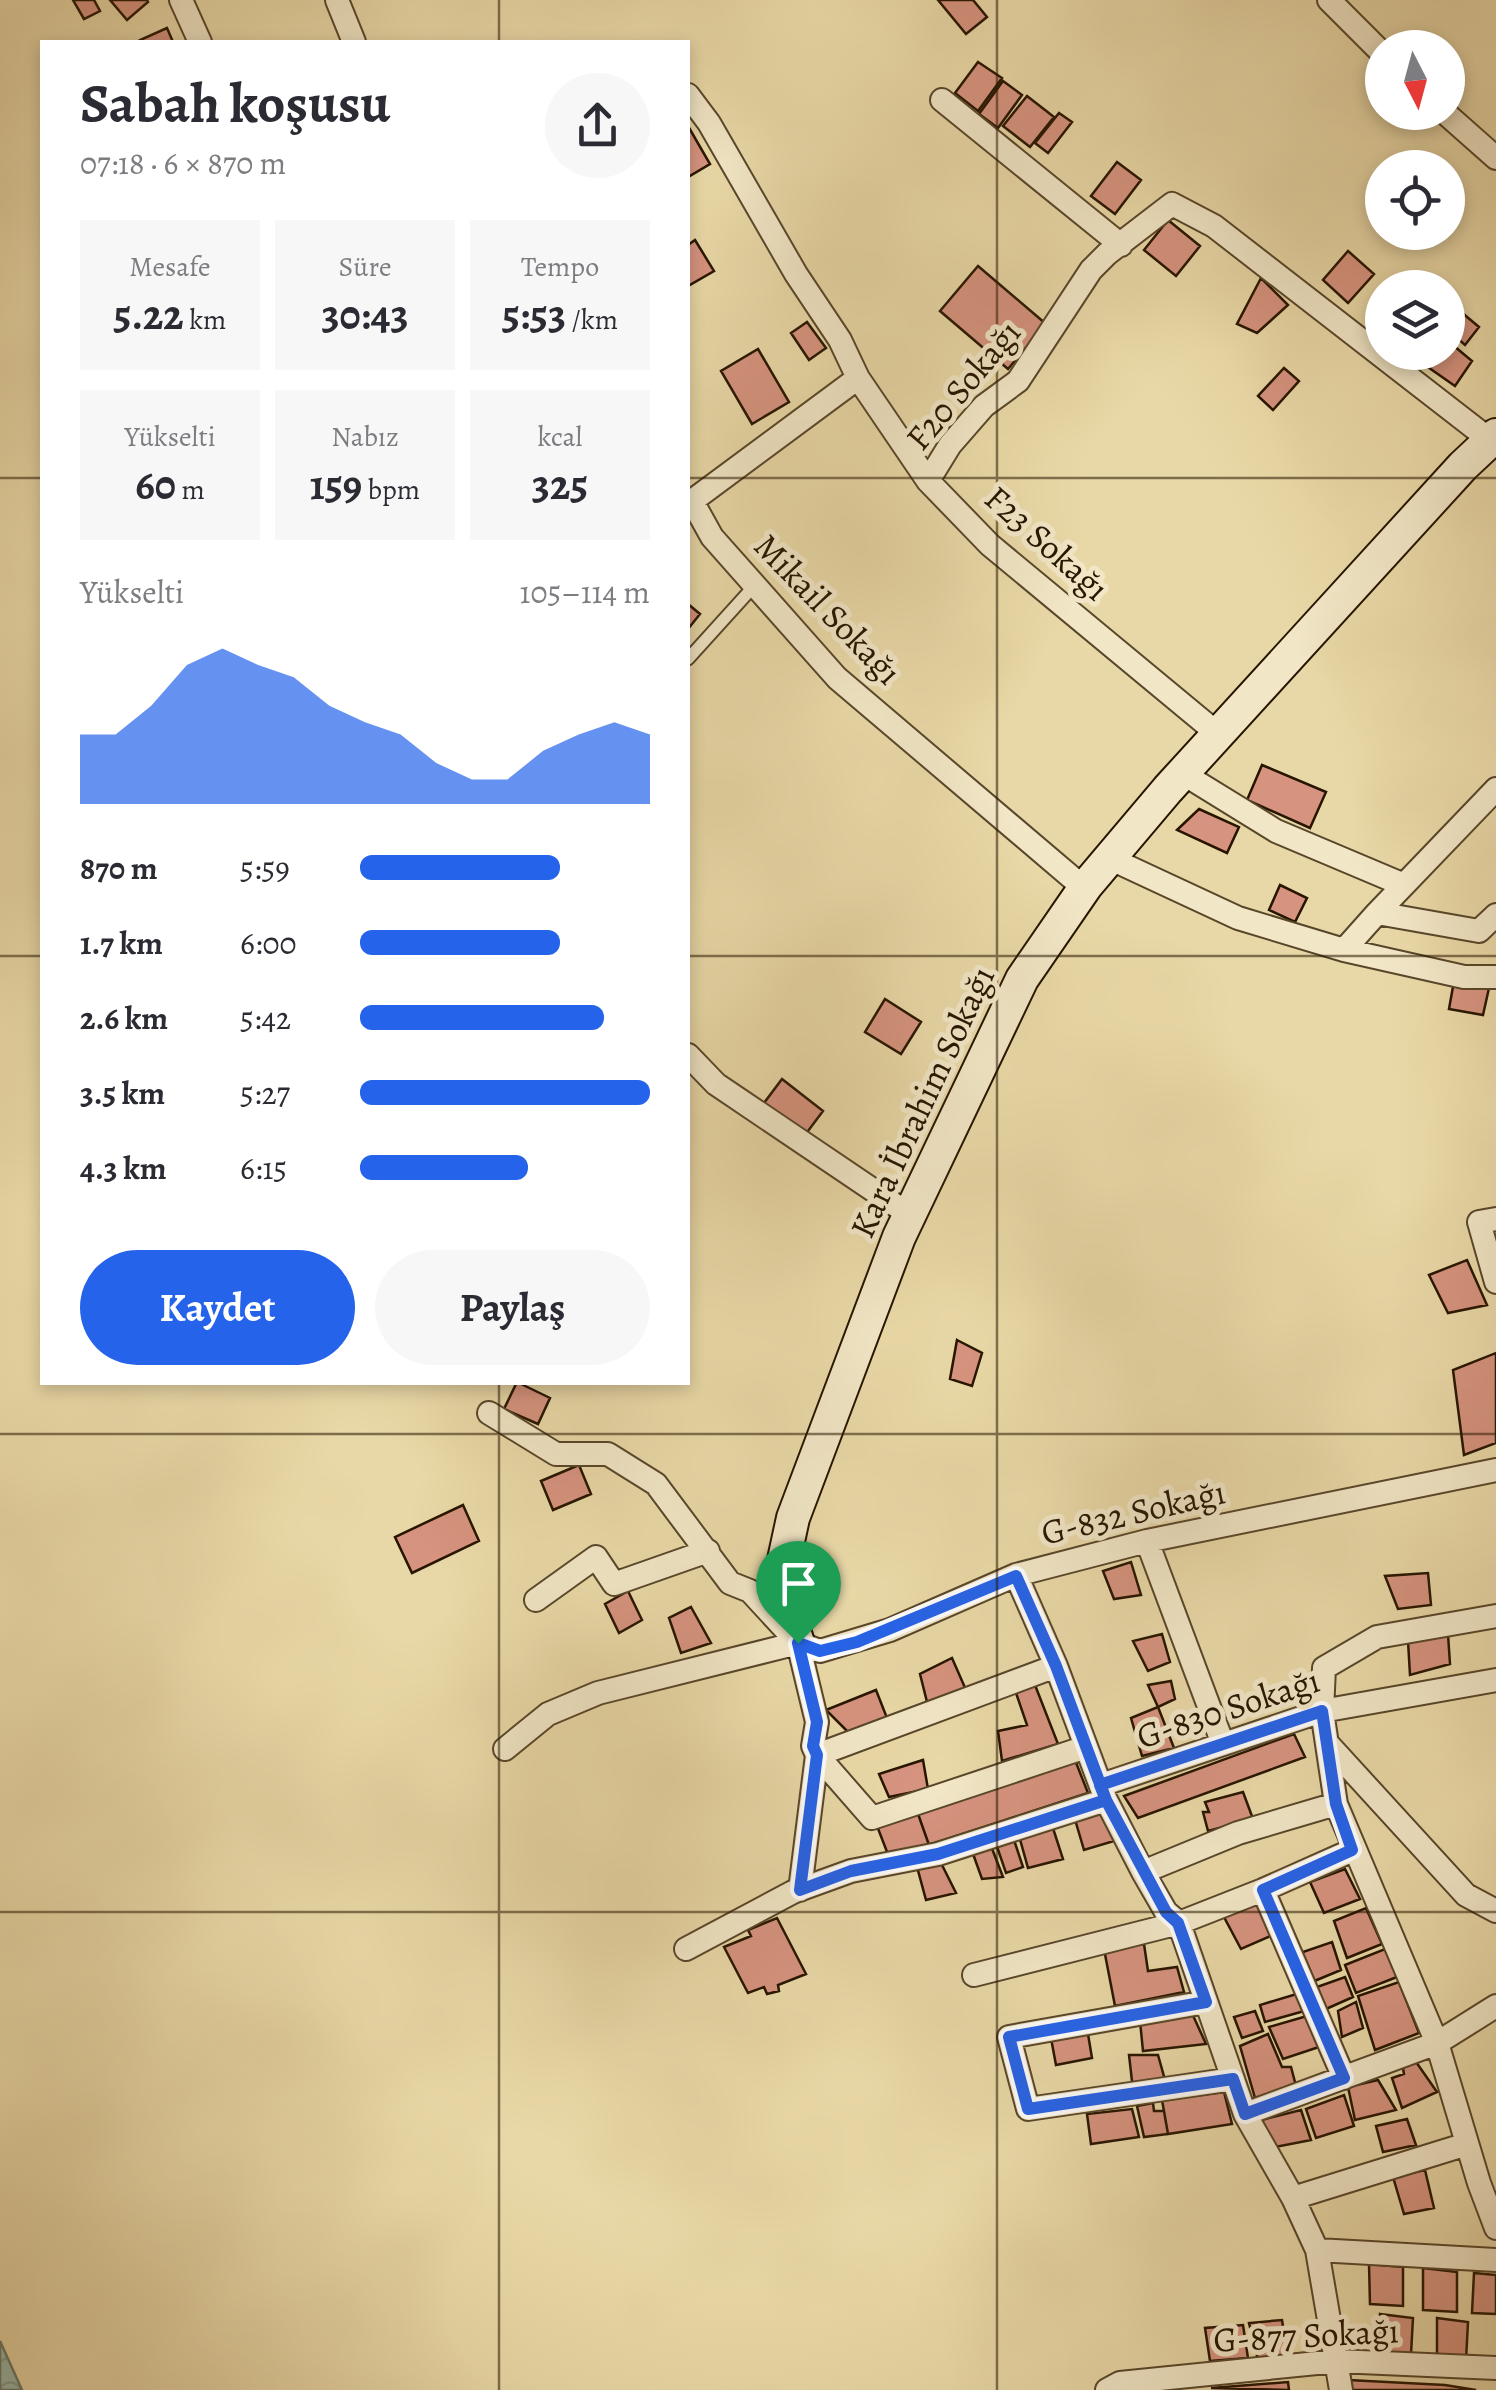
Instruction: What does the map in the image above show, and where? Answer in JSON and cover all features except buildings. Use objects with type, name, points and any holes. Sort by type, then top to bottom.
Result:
[{"type":"street","points":[[182,0],[199,40]]},
{"type":"street","points":[[336,0],[353,40]]},
{"type":"street","points":[[1328,0],[1365,36]]},
{"type":"street","points":[[690,97],[840,340],[858,378]]},
{"type":"street","points":[[942,100],[1121,245]]},
{"type":"street","points":[[1464,130],[1496,158]]},
{"type":"street","name":"F20 Sokağı","points":[[928,480],[950,445],[984,406],[1018,381],[1091,270],[1172,204],[1214,226],[1493,438]]},
{"type":"street","name":"F23 Sokağı","points":[[858,378],[928,480],[990,545],[1218,734]]},
{"type":"street","name":"Mikail Sokağı","points":[[858,378],[692,502],[712,537],[837,678],[1084,888]]},
{"type":"street","name":"Kara İbrahim Sokağı","points":[[798,1643],[779,1582],[793,1518],[910,1215],[1022,979],[1084,888],[1182,774],[1493,438]]},
{"type":"street","points":[[1182,774],[1276,831],[1404,884]]},
{"type":"street","points":[[1344,950],[1496,789]]},
{"type":"street","points":[[1109,858],[1238,918],[1344,950],[1464,976],[1496,977]]},
{"type":"street","points":[[1377,913],[1479,931],[1496,915]]},
{"type":"street","points":[[690,1057],[716,1084],[910,1215]]},
{"type":"street","points":[[1487,1220],[1496,1282]]},
{"type":"street","points":[[489,1413],[556,1454],[608,1454],[656,1484],[730,1583],[750,1591],[798,1643],[817,1722],[813,1746],[872,1818],[1086,1747]]},
{"type":"street","name":"G-832 Sokağı","points":[[798,1643],[820,1651],[857,1642],[1016,1576],[1147,1541],[1496,1470]]},
{"type":"street","points":[[1147,1541],[1223,1744]]},
{"type":"street","points":[[536,1600],[596,1557],[614,1584],[708,1551]]},
{"type":"street","points":[[1016,1576],[1056,1666],[1103,1792],[1143,1872],[1166,1912],[1178,1923],[1245,2114],[1293,2198],[1317,2250],[1341,2390]]},
{"type":"street","points":[[1496,1616],[1377,1636],[1324,1668],[1322,1711],[1336,1804],[1352,1850],[1437,2044],[1467,2144],[1487,2176],[1496,2228]]},
{"type":"street","points":[[505,1748],[548,1714],[598,1693],[798,1643]]},
{"type":"street","points":[[817,1755],[1056,1666]]},
{"type":"street","name":"G-830 Sokağı","points":[[686,1949],[800,1890],[851,1871],[938,1854],[1223,1744],[1322,1711],[1496,1680]]},
{"type":"street","points":[[1327,1743],[1466,1895],[1496,1911]]},
{"type":"street","points":[[800,1890],[817,1755]]},
{"type":"street","points":[[1143,1872],[1238,1834],[1336,1804]]},
{"type":"street","points":[[974,1975],[1178,1923],[1352,1850]]},
{"type":"street","points":[[1263,1890],[1344,2078]]},
{"type":"street","points":[[1206,2002],[1009,2037],[1028,2109],[1233,2079]]},
{"type":"street","points":[[1245,2114],[1437,2044],[1496,2006]]},
{"type":"street","points":[[1293,2198],[1467,2144]]},
{"type":"street","points":[[1317,2250],[1496,2260]]},
{"type":"street","name":"G-877 Sokağı","points":[[1113,2387],[1337,2361],[1496,2368]]},
{"type":"lane","points":[[690,657],[755,586]]},
{"type":"water","points":[[0,2341],[22,2390],[0,2390]]},
{"type":"route","points":[[798,1643],[817,1722],[813,1746],[817,1755],[800,1890],[851,1871],[938,1854],[1106,1800],[1100,1785],[1322,1711],[1336,1804],[1352,1850],[1263,1890],[1344,2078],[1245,2114],[1233,2079],[1028,2109],[1009,2037],[1206,2002],[1178,1923],[1166,1912],[1106,1800],[1056,1666],[1016,1576],[857,1642],[820,1651],[798,1643]]}]
